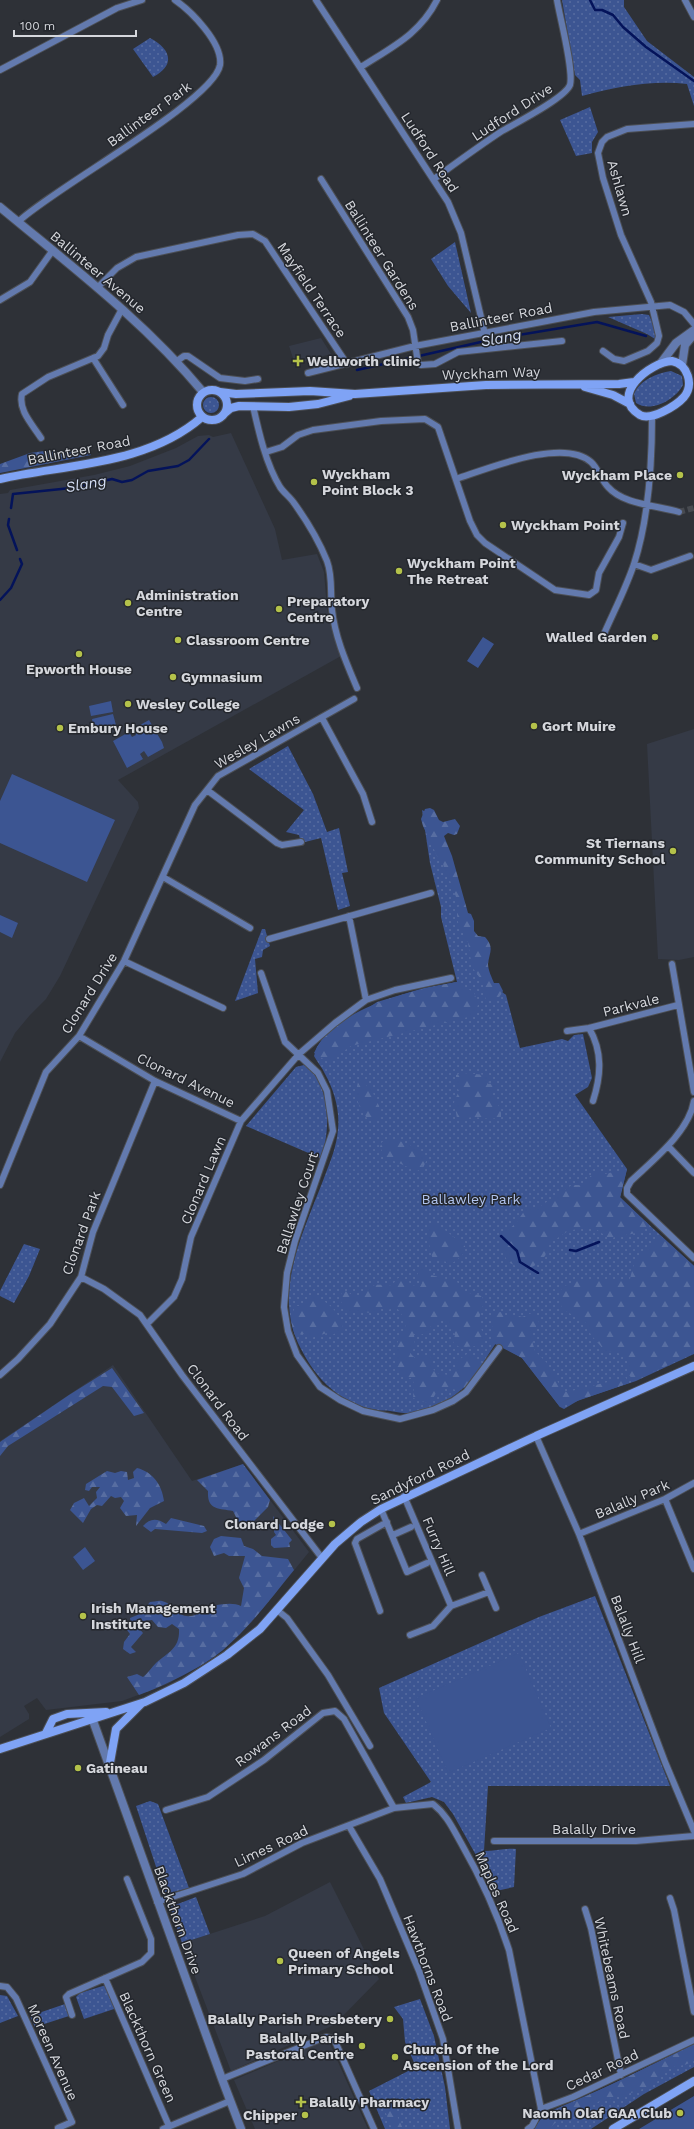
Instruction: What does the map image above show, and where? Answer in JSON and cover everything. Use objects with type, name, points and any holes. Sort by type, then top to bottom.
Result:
[{"type":"main road","points":[[684,397],[691,378],[682,365],[672,361],[661,363],[634,382],[629,392],[630,404],[637,413],[643,417],[652,417],[662,413],[684,397],[694,395]]},
{"type":"main road","name":"Wyckham Way","points":[[220,392],[236,394],[310,392],[355,394],[486,385],[579,385],[634,382]]},
{"type":"main road","name":"Wyckham Way","points":[[579,385],[613,395],[630,404]]},
{"type":"main road","points":[[210,390],[220,392],[227,402],[225,413],[213,420],[202,417],[197,410],[196,403],[203,392],[210,390]]},
{"type":"main road","name":"Wyckham Way","points":[[225,413],[231,408],[239,406],[318,404],[355,394]]},
{"type":"main road","name":"Ballinteer Road","points":[[0,479],[108,459],[141,450],[188,428],[202,417]]},
{"type":"main road","name":"Sandyford Road","points":[[0,1749],[143,1702],[184,1683],[227,1655],[260,1629],[336,1543],[361,1522],[381,1509],[404,1496],[436,1484],[536,1436],[694,1366]]},
{"type":"main road","points":[[109,1768],[116,1730],[143,1702]]},
{"type":"main road","name":"Sandyford Road","points":[[46,1733],[53,1719],[67,1714],[90,1711],[113,1712]]},
{"type":"main road","points":[[613,2129],[694,2080]]},
{"type":"street","points":[[0,70],[117,8],[142,0]]},
{"type":"street","name":"Ballinteer Park","points":[[18,222],[178,110],[205,88],[215,77],[220,65],[220,60],[213,40],[189,11],[174,0]]},
{"type":"street","name":"Ludford Road","points":[[316,0],[448,202],[461,233],[485,334]]},
{"type":"street","points":[[361,67],[405,38],[423,23],[437,0]]},
{"type":"street","name":"Ludford Drive","points":[[434,179],[504,130],[537,112],[570,86],[570,68],[557,0]]},
{"type":"street","points":[[684,0],[694,18]]},
{"type":"street","name":"Ashlawn","points":[[603,351],[614,359],[624,361],[648,351],[656,343],[659,336],[652,306],[621,236],[603,178],[598,153],[602,142],[607,137],[626,129],[694,124]]},
{"type":"street","name":"Ballinteer Gardens","points":[[321,180],[408,317],[413,330],[418,363],[425,366],[435,364],[458,352],[562,341]]},
{"type":"street","name":"Ballinteer Avenue","points":[[0,207],[53,250],[148,332],[177,361],[203,392]]},
{"type":"street","name":"Mayfield Terrace","points":[[97,288],[117,268],[136,256],[238,235],[253,234],[265,241],[347,364]]},
{"type":"street","points":[[0,300],[30,282],[53,250]]},
{"type":"street","name":"Ballinteer Road","points":[[308,373],[415,346],[485,334],[594,312],[670,305],[687,315],[694,324]]},
{"type":"street","points":[[41,438],[24,412],[20,402],[22,394],[48,377],[93,358],[104,348],[108,335],[122,309]]},
{"type":"street","points":[[687,315],[694,318]]},
{"type":"street","points":[[661,363],[676,343],[694,330]]},
{"type":"street","points":[[682,365],[685,345],[694,334]]},
{"type":"street","points":[[177,361],[184,356],[188,356],[220,378],[245,381],[258,379]]},
{"type":"street","points":[[93,358],[123,405]]},
{"type":"street","points":[[253,406],[266,452],[281,488],[294,502],[308,524],[328,562],[331,576],[332,609],[337,639],[357,688]]},
{"type":"street","points":[[604,634],[634,564],[647,504],[653,435],[652,417]]},
{"type":"street","points":[[266,452],[282,447],[290,443],[298,435],[313,430],[381,421],[425,419],[438,427],[477,535],[485,543],[555,590],[589,595],[596,590],[599,573],[619,537],[623,523]]},
{"type":"street","points":[[456,479],[528,456],[555,452],[571,452],[591,461],[608,487],[623,500],[679,512]]},
{"type":"street","points":[[634,564],[651,570],[690,556]]},
{"type":"street","name":"Wesley Lawns","points":[[183,830],[195,805],[218,776],[354,699]]},
{"type":"street","name":"Wesley Lawns","points":[[322,718],[363,794],[372,822]]},
{"type":"street","points":[[207,790],[277,843],[282,845],[301,842]]},
{"type":"street","name":"Clonard Drive","points":[[0,1185],[46,1072],[79,1036],[124,961],[183,830]]},
{"type":"street","points":[[163,877],[250,928]]},
{"type":"street","points":[[269,939],[431,893]]},
{"type":"street","points":[[349,916],[366,1000]]},
{"type":"street","points":[[124,961],[223,1008]]},
{"type":"street","name":"Parkvale","points":[[672,964],[678,1006],[694,1092]]},
{"type":"street","name":"Ballawley Court","points":[[262,973],[285,1042],[318,1073],[327,1091],[333,1131],[295,1241],[287,1273],[284,1307],[288,1331],[297,1355],[320,1387],[340,1400],[363,1411],[400,1419],[433,1410],[453,1401],[466,1392],[499,1348]]},
{"type":"street","name":"Clonard Lawn","points":[[147,1324],[174,1297],[182,1278],[193,1234],[241,1121],[299,1054],[335,1023],[366,1000],[395,990],[451,978]]},
{"type":"street","name":"Parkvale","points":[[567,1031],[589,1028],[678,1006]]},
{"type":"street","name":"Parkvale","points":[[589,1028],[599,1056],[599,1081],[593,1101]]},
{"type":"street","name":"Clonard Avenue","points":[[79,1036],[155,1081],[241,1121]]},
{"type":"street","name":"Clonard Park","points":[[0,1375],[18,1359],[50,1324],[81,1277],[94,1231],[155,1081]]},
{"type":"street","points":[[694,1101],[692,1112],[668,1146],[630,1181],[627,1188],[627,1194],[694,1258]]},
{"type":"street","points":[[668,1146],[694,1173]]},
{"type":"street","name":"Clonard Road","points":[[81,1277],[104,1289],[140,1315],[182,1375],[322,1558]]},
{"type":"street","name":"Balally Hill","points":[[536,1436],[579,1534],[660,1747],[694,1831]]},
{"type":"street","name":"Balally Park","points":[[579,1534],[665,1499],[694,1483]]},
{"type":"street","name":"Furry Hill","points":[[404,1496],[452,1606]]},
{"type":"street","points":[[665,1499],[694,1569]]},
{"type":"street","points":[[381,1509],[407,1572],[427,1563]]},
{"type":"street","points":[[380,1611],[355,1543],[357,1539],[387,1522]]},
{"type":"street","points":[[393,1535],[411,1527]]},
{"type":"street","points":[[482,1574],[496,1608]]},
{"type":"street","points":[[410,1635],[433,1626],[452,1606],[489,1592]]},
{"type":"street","points":[[277,1610],[287,1618],[328,1675],[370,1746]]},
{"type":"street","name":"Rowans Road","points":[[166,1810],[208,1797],[264,1760],[322,1713],[335,1712],[344,1719],[394,1808]]},
{"type":"street","name":"Blackthorn Drive","points":[[92,1718],[157,1902],[241,2129]]},
{"type":"street","name":"Maples Road","points":[[394,1808],[433,1804],[444,1813],[486,1889],[509,1950],[541,2109]]},
{"type":"street","name":"Limes Road","points":[[157,1902],[243,1874],[302,1843],[394,1808]]},
{"type":"street","name":"Hawthorns Road","points":[[349,1826],[380,1879],[419,1971],[443,2038],[458,2129]]},
{"type":"street","name":"Balally Drive","points":[[494,1841],[636,1841],[694,1836]]},
{"type":"street","name":"Blackthorn Green","points":[[72,2015],[66,1998],[69,1994],[142,1962],[151,1953],[151,1940],[126,1879]]},
{"type":"street","points":[[670,1898],[674,1910],[694,2012]]},
{"type":"street","name":"Whitebeams Road","points":[[585,1910],[591,1928],[621,2074]]},
{"type":"street","name":"Blackthorn Green","points":[[104,1978],[169,2126]]},
{"type":"street","name":"Moreen Avenue","points":[[0,1986],[7,1987],[16,1998],[72,2122],[58,2128]]},
{"type":"street","points":[[222,2080],[326,2037],[334,2039],[374,2129]]},
{"type":"street","name":"Cedar Road","points":[[541,2109],[573,2097],[694,2040]]},
{"type":"street","points":[[163,2129],[230,2101]]},
{"type":"street","points":[[528,2129],[532,2126],[541,2109]]},
{"type":"shaded area","points":[[321,338],[331,354],[295,364],[289,346]]},
{"type":"shaded area","name":"Wesley College","points":[[231,433],[275,529],[282,560],[317,554],[324,572],[327,609],[341,656],[118,780],[138,802],[139,808],[60,976],[46,999],[15,1033],[0,1062],[0,494],[8,493],[10,490],[94,475],[130,466],[176,448],[198,436],[209,435],[213,437]]},
{"type":"shaded area","name":"St Tiernans Community School","points":[[694,729],[694,957],[679,960],[658,959],[647,744]]},
{"type":"shaded area","name":"Irish Management Institute","points":[[113,1365],[192,1481],[243,1464],[309,1552],[252,1622],[222,1651],[168,1684],[122,1701],[46,1710],[37,1698],[24,1706],[29,1714],[29,1719],[0,1737],[0,1441]]},
{"type":"shaded area","name":"Queen of Angels Primary School","points":[[330,1882],[379,1979],[334,2025],[231,2071],[182,1943],[265,1916]]},
{"type":"shaded area","points":[[320,2043],[330,2044],[368,2129],[255,2129],[234,2080]]},
{"type":"green space","points":[[562,0],[624,0],[624,7],[647,41],[694,77],[694,106],[687,84],[661,83],[634,85],[582,96],[580,80],[575,75]]},
{"type":"green space","points":[[150,38],[163,47],[168,57],[168,62],[165,67],[153,77],[133,49]]},
{"type":"green space","points":[[590,107],[598,132],[592,142],[592,153],[576,156],[560,120]]},
{"type":"green space","points":[[455,242],[471,313],[448,286],[431,259]]},
{"type":"green space","points":[[642,314],[649,315],[655,330],[655,339],[608,317]]},
{"type":"green space","points":[[671,371],[682,376],[683,385],[674,396],[669,400],[655,406],[642,406],[636,403],[634,394],[640,385],[655,375]]},
{"type":"green space","points":[[208,397],[214,397],[219,402],[217,411],[214,413],[208,413],[203,408],[203,402]]},
{"type":"green space","points":[[44,451],[90,452],[91,455],[0,473],[0,464],[30,453]]},
{"type":"green space","points":[[483,637],[494,644],[478,668],[467,661]]},
{"type":"green space","points":[[111,701],[113,712],[91,716],[89,706]]},
{"type":"green space","points":[[113,714],[116,725],[94,730],[92,719]]},
{"type":"green space","points":[[149,720],[164,748],[148,757],[144,751],[140,754],[143,759],[127,768],[113,741],[129,732],[132,737],[136,735],[133,729]]},
{"type":"green space","points":[[288,746],[313,794],[327,832],[339,828],[348,872],[342,873],[350,906],[338,910],[321,838],[301,843],[299,835],[286,832],[304,810],[249,769]]},
{"type":"green space","points":[[12,774],[115,820],[87,882],[0,843],[0,801]]},
{"type":"green space","points":[[430,808],[434,810],[439,820],[443,822],[455,819],[460,826],[457,834],[454,835],[448,833],[444,836],[452,856],[468,913],[471,914],[474,921],[474,931],[478,936],[485,937],[491,947],[488,964],[489,969],[494,983],[499,983],[503,991],[498,998],[494,1000],[486,1000],[484,993],[485,985],[472,967],[468,942],[465,940],[464,933],[459,928],[457,915],[459,905],[448,875],[445,873],[443,863],[437,856],[423,826],[421,819],[425,809]]},
{"type":"green space","name":"Ballawley Park","points":[[422,810],[426,812],[493,985],[506,995],[520,1048],[562,1039],[568,1041],[574,1035],[583,1034],[592,1078],[588,1087],[575,1095],[627,1169],[620,1198],[694,1266],[694,1354],[636,1381],[579,1400],[564,1409],[560,1407],[522,1358],[496,1343],[472,1378],[464,1387],[446,1401],[433,1407],[410,1413],[363,1407],[339,1395],[322,1380],[301,1349],[293,1328],[289,1306],[290,1284],[294,1262],[300,1241],[333,1154],[338,1129],[338,1115],[334,1093],[324,1071],[314,1056],[317,1047],[323,1038],[377,1002],[424,988],[457,982],[441,917],[441,907],[430,863]]},
{"type":"green space","points":[[0,915],[18,923],[12,938],[0,932]]},
{"type":"green space","points":[[262,929],[265,929],[270,946],[263,950],[262,957],[255,959],[258,993],[235,1001]]},
{"type":"green space","points":[[457,982],[464,990],[468,989],[474,992],[478,1005],[474,1014],[468,1017],[351,1046],[328,1062],[314,1053],[324,1037],[339,1024],[356,1013],[398,996]]},
{"type":"green space","points":[[304,1065],[313,1072],[324,1094],[327,1122],[324,1148],[320,1158],[246,1126],[296,1067]]},
{"type":"green space","points":[[463,1073],[486,1075],[489,1078],[488,1084],[496,1083],[498,1086],[492,1094],[501,1110],[501,1117],[491,1119],[471,1117],[463,1120],[457,1118],[454,1102],[459,1091],[456,1084],[456,1075]]},
{"type":"green space","points":[[364,1079],[368,1089],[372,1089],[379,1107],[381,1114],[377,1120],[369,1120],[362,1112],[358,1102],[358,1082]]},
{"type":"green space","points":[[389,1139],[405,1143],[420,1151],[427,1159],[423,1168],[417,1171],[385,1157],[380,1147],[382,1142]]},
{"type":"green space","points":[[627,1169],[620,1197],[649,1225],[644,1229],[640,1232],[610,1239],[596,1229],[582,1228],[568,1231],[550,1243],[545,1256],[534,1266],[524,1270],[508,1262],[500,1247],[504,1234],[516,1223],[525,1210],[539,1207],[572,1185],[583,1185],[594,1172],[605,1174]]},
{"type":"green space","points":[[436,1223],[465,1246],[465,1252],[452,1263],[446,1263],[433,1259],[430,1251],[428,1228]]},
{"type":"green space","points":[[661,1236],[694,1266],[694,1353],[634,1381],[629,1375],[626,1359],[616,1352],[605,1351],[591,1335],[585,1322],[562,1309],[559,1297],[562,1287],[577,1281],[630,1279],[634,1264],[640,1254]]},
{"type":"green space","points":[[24,1244],[40,1249],[29,1276],[14,1303],[0,1296],[0,1291]]},
{"type":"green space","points":[[421,1268],[427,1268],[431,1275],[457,1282],[465,1292],[482,1296],[484,1302],[478,1322],[485,1337],[478,1345],[471,1347],[459,1347],[453,1342],[455,1335],[445,1320],[434,1324],[426,1333],[420,1335],[414,1334],[415,1346],[410,1353],[415,1358],[429,1355],[433,1360],[433,1369],[437,1373],[448,1375],[457,1367],[456,1362],[467,1354],[474,1358],[481,1366],[467,1387],[456,1390],[447,1387],[436,1393],[431,1402],[426,1403],[413,1398],[414,1384],[412,1378],[404,1378],[396,1370],[395,1350],[398,1340],[405,1328],[405,1324],[396,1307],[388,1310],[379,1308],[373,1313],[345,1311],[340,1299],[342,1291],[346,1291],[355,1297],[375,1285],[392,1285],[398,1278],[409,1281],[410,1286],[416,1285],[419,1289],[422,1283],[417,1275]]},
{"type":"green space","points":[[315,1296],[332,1308],[343,1326],[340,1331],[332,1335],[327,1333],[311,1338],[304,1334],[295,1335],[291,1320],[292,1313],[296,1306],[303,1306],[308,1298]]},
{"type":"green space","points":[[501,1312],[508,1317],[516,1315],[522,1317],[532,1313],[538,1316],[539,1323],[532,1332],[532,1341],[535,1351],[547,1363],[562,1389],[567,1392],[620,1379],[621,1375],[624,1375],[629,1383],[560,1407],[522,1358],[493,1343],[492,1318],[495,1313]]},
{"type":"green space","points":[[112,1368],[144,1413],[134,1416],[112,1387],[103,1386],[8,1446],[0,1456],[0,1442]]},
{"type":"green space","points":[[243,1464],[270,1500],[268,1507],[248,1527],[239,1523],[233,1511],[219,1509],[212,1505],[208,1497],[208,1491],[197,1480]]},
{"type":"green space","points":[[137,1468],[148,1473],[156,1480],[163,1495],[164,1501],[150,1508],[136,1526],[137,1515],[126,1516],[120,1508],[124,1501],[121,1497],[115,1498],[111,1496],[102,1506],[97,1505],[91,1509],[83,1523],[70,1510],[74,1503],[84,1498],[89,1506],[97,1498],[96,1492],[100,1487],[92,1487],[89,1491],[85,1490],[86,1484],[107,1471],[115,1473],[121,1471],[127,1472],[128,1480],[134,1478],[133,1472]]},
{"type":"green space","points":[[273,1516],[292,1540],[289,1543],[290,1547],[274,1548],[271,1545],[271,1539],[276,1535],[274,1532],[275,1526]]},
{"type":"green space","points":[[171,1518],[204,1526],[207,1531],[202,1533],[155,1529],[151,1532],[143,1526],[151,1520],[157,1520],[166,1524]]},
{"type":"green space","points":[[221,1536],[241,1538],[244,1546],[253,1549],[262,1556],[288,1559],[294,1570],[252,1622],[223,1650],[183,1676],[139,1695],[127,1677],[137,1674],[143,1677],[176,1645],[178,1641],[179,1629],[172,1624],[166,1628],[158,1627],[152,1620],[143,1621],[138,1627],[143,1633],[131,1647],[136,1652],[130,1654],[123,1649],[124,1642],[130,1634],[127,1630],[131,1624],[130,1618],[140,1614],[150,1602],[158,1601],[162,1601],[170,1605],[179,1613],[186,1616],[194,1615],[202,1610],[216,1605],[233,1604],[241,1606],[244,1588],[239,1578],[245,1556],[229,1556],[224,1553],[214,1556],[210,1547],[214,1539]]},
{"type":"green space","points":[[85,1547],[95,1561],[83,1570],[73,1557]]},
{"type":"green space","points":[[595,1596],[670,1786],[488,1786],[484,1851],[516,1849],[514,1887],[496,1891],[453,1814],[444,1802],[432,1797],[406,1803],[403,1797],[431,1782],[384,1713],[379,1688],[539,1617]]},
{"type":"green space","points":[[519,1653],[551,1728],[448,1773],[416,1698]]},
{"type":"green space","points":[[150,1801],[158,1804],[189,1888],[165,1894],[136,1806]]},
{"type":"green space","points":[[196,1897],[210,1934],[182,1943],[170,1907]]},
{"type":"green space","points":[[106,1985],[117,2008],[84,2019],[76,1997],[80,1993]]},
{"type":"green space","points":[[0,1995],[7,1996],[18,2016],[0,2023]]},
{"type":"green space","points":[[420,1999],[434,2036],[445,2087],[450,2129],[385,2129],[369,2091],[416,2067],[405,2042],[403,2019],[394,2007]]},
{"type":"green space","points":[[65,2004],[69,2016],[35,2027],[30,2016]]},
{"type":"green space","points":[[694,2044],[694,2067],[644,2094],[591,2129],[534,2129],[544,2114],[613,2084]]},
{"type":"green space","points":[[694,2045],[694,2060],[671,2068],[653,2085],[598,2102],[572,2112],[549,2129],[537,2129],[545,2116]]},
{"type":"green space","name":"Naomh Olaf GAA Club","points":[[694,2096],[694,2129],[639,2129]]},
{"type":"green space","points":[[385,2100],[391,2102],[403,2129],[392,2129],[384,2108]]},
{"type":"waterway","points":[[590,0],[595,10],[602,10],[613,15],[623,27],[646,47],[694,81]]},
{"type":"waterway","name":"Slang","points":[[357,370],[494,339],[597,322],[646,336]]},
{"type":"waterway","name":"Slang","points":[[11,508],[13,494],[71,488],[112,479],[122,482],[132,480],[148,471],[178,466],[189,460],[209,439]]},
{"type":"waterway","name":"Slang","points":[[9,519],[8,525],[17,550]]},
{"type":"waterway","name":"Slang","points":[[0,600],[11,588],[22,564],[20,559]]},
{"type":"waterway","points":[[501,1236],[517,1251],[520,1262],[538,1273]]},
{"type":"waterway","points":[[570,1250],[576,1251],[599,1242]]},
{"type":"tunnel","points":[[679,512],[694,508]]},
{"type":"place","name":"Wellworth clinic","points":[[298,361]]},
{"type":"place","name":"Wyckham Place","points":[[680,475]]},
{"type":"place","name":"Wyckham Point Block 3","points":[[314,482]]},
{"type":"place","name":"Wyckham Point","points":[[503,525]]},
{"type":"place","name":"Wyckham Point The Retreat","points":[[399,571]]},
{"type":"place","name":"Administration Centre","points":[[128,603]]},
{"type":"place","name":"Preparatory Centre","points":[[279,609]]},
{"type":"place","name":"Walled Garden","points":[[655,637]]},
{"type":"place","name":"Classroom Centre","points":[[178,640]]},
{"type":"place","name":"Epworth House","points":[[79,654]]},
{"type":"place","name":"Gymnasium","points":[[173,677]]},
{"type":"place","name":"Wesley College","points":[[128,704]]},
{"type":"place","name":"Gort Muire","points":[[534,726]]},
{"type":"place","name":"Embury House","points":[[60,728]]},
{"type":"place","name":"St Tiernans Community School","points":[[673,851]]},
{"type":"place","name":"Clonard Lodge","points":[[332,1524]]},
{"type":"place","name":"Irish Management Institute","points":[[83,1616]]},
{"type":"place","name":"Gatineau","points":[[78,1768]]},
{"type":"place","name":"Queen of Angels Primary School","points":[[280,1961]]},
{"type":"place","name":"Balally Parish Presbetery","points":[[390,2019]]},
{"type":"place","name":"Balally Parish Pastoral Centre","points":[[362,2046]]},
{"type":"place","name":"Church Of the Ascension of the Lord","points":[[395,2057]]},
{"type":"place","name":"Balally Pharmacy","points":[[301,2102]]},
{"type":"place","name":"Naomh Olaf GAA Club","points":[[680,2113]]},
{"type":"place","name":"Chipper","points":[[305,2115]]}]
